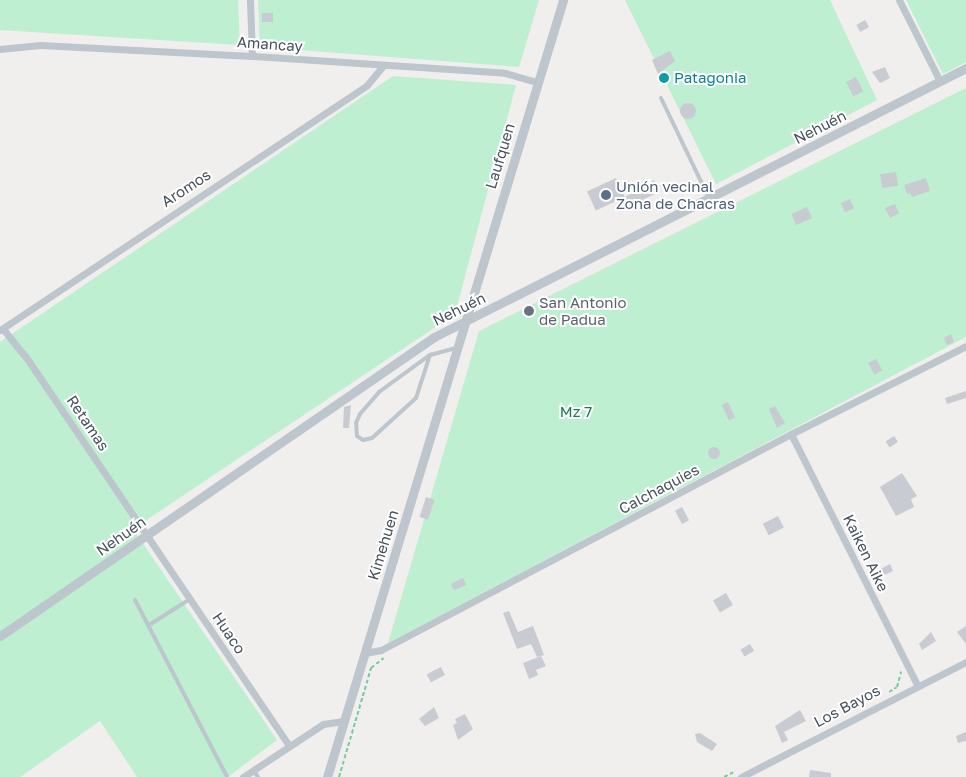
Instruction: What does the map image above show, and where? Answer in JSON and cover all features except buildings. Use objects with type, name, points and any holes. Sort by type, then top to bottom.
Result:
[{"type":"street","points":[[250,0],[252,56]]},
{"type":"street","name":"Laufquen","points":[[466,320],[563,0]]},
{"type":"street","points":[[899,0],[940,81]]},
{"type":"street","name":"Amancay","points":[[0,49],[40,45],[252,56],[506,73],[537,82]]},
{"type":"street","name":"Aromos","points":[[1,329],[367,85],[383,66]]},
{"type":"street","name":"Nehuén","points":[[0,636],[434,337],[966,68]]},
{"type":"street","name":"Kimehuen","points":[[327,777],[466,320]]},
{"type":"street","name":"Retamas","points":[[1,329],[148,535]]},
{"type":"street","name":"Calchaquies","points":[[365,653],[389,646],[791,434],[966,346]]},
{"type":"street","name":"Kaiken Aike","points":[[791,434],[917,685]]},
{"type":"street","name":"Huaco","points":[[148,535],[289,745]]},
{"type":"street","name":"Los Bayos","points":[[741,777],[917,685],[966,662]]},
{"type":"street","points":[[243,777],[289,745],[331,720],[344,722]]},
{"type":"lane","points":[[661,98],[710,199]]},
{"type":"lane","points":[[430,355],[421,391],[416,398],[372,438],[363,440],[356,436],[356,423],[366,405],[430,355],[438,350],[457,348]]},
{"type":"lane","points":[[149,625],[190,599]]},
{"type":"lane","points":[[135,600],[227,777]]},
{"type":"lane","points":[[253,770],[258,777]]},
{"type":"path","points":[[339,777],[371,668],[386,657]]},
{"type":"path","points":[[897,687],[901,668]]},
{"type":"green space","points":[[0,0],[238,0],[240,45],[0,30]]},
{"type":"green space","points":[[258,0],[539,0],[519,67],[260,47]]},
{"type":"green space","points":[[625,0],[830,0],[877,100],[716,184]]},
{"type":"green space","points":[[906,0],[966,0],[966,62],[943,74]]},
{"type":"green space","points":[[393,76],[516,85],[455,314],[133,529],[277,740],[228,777],[137,777],[100,721],[20,777],[0,777],[0,342]]},
{"type":"green space","name":"Mz 7","points":[[966,88],[966,337],[388,643],[479,331]]},
{"type":"place","name":"Patagonia","points":[[664,78]]},
{"type":"place","name":"Unión vecinal Zona de Chacras","points":[[606,195]]},
{"type":"place","name":"San Antonio de Padua","points":[[529,311]]}]
